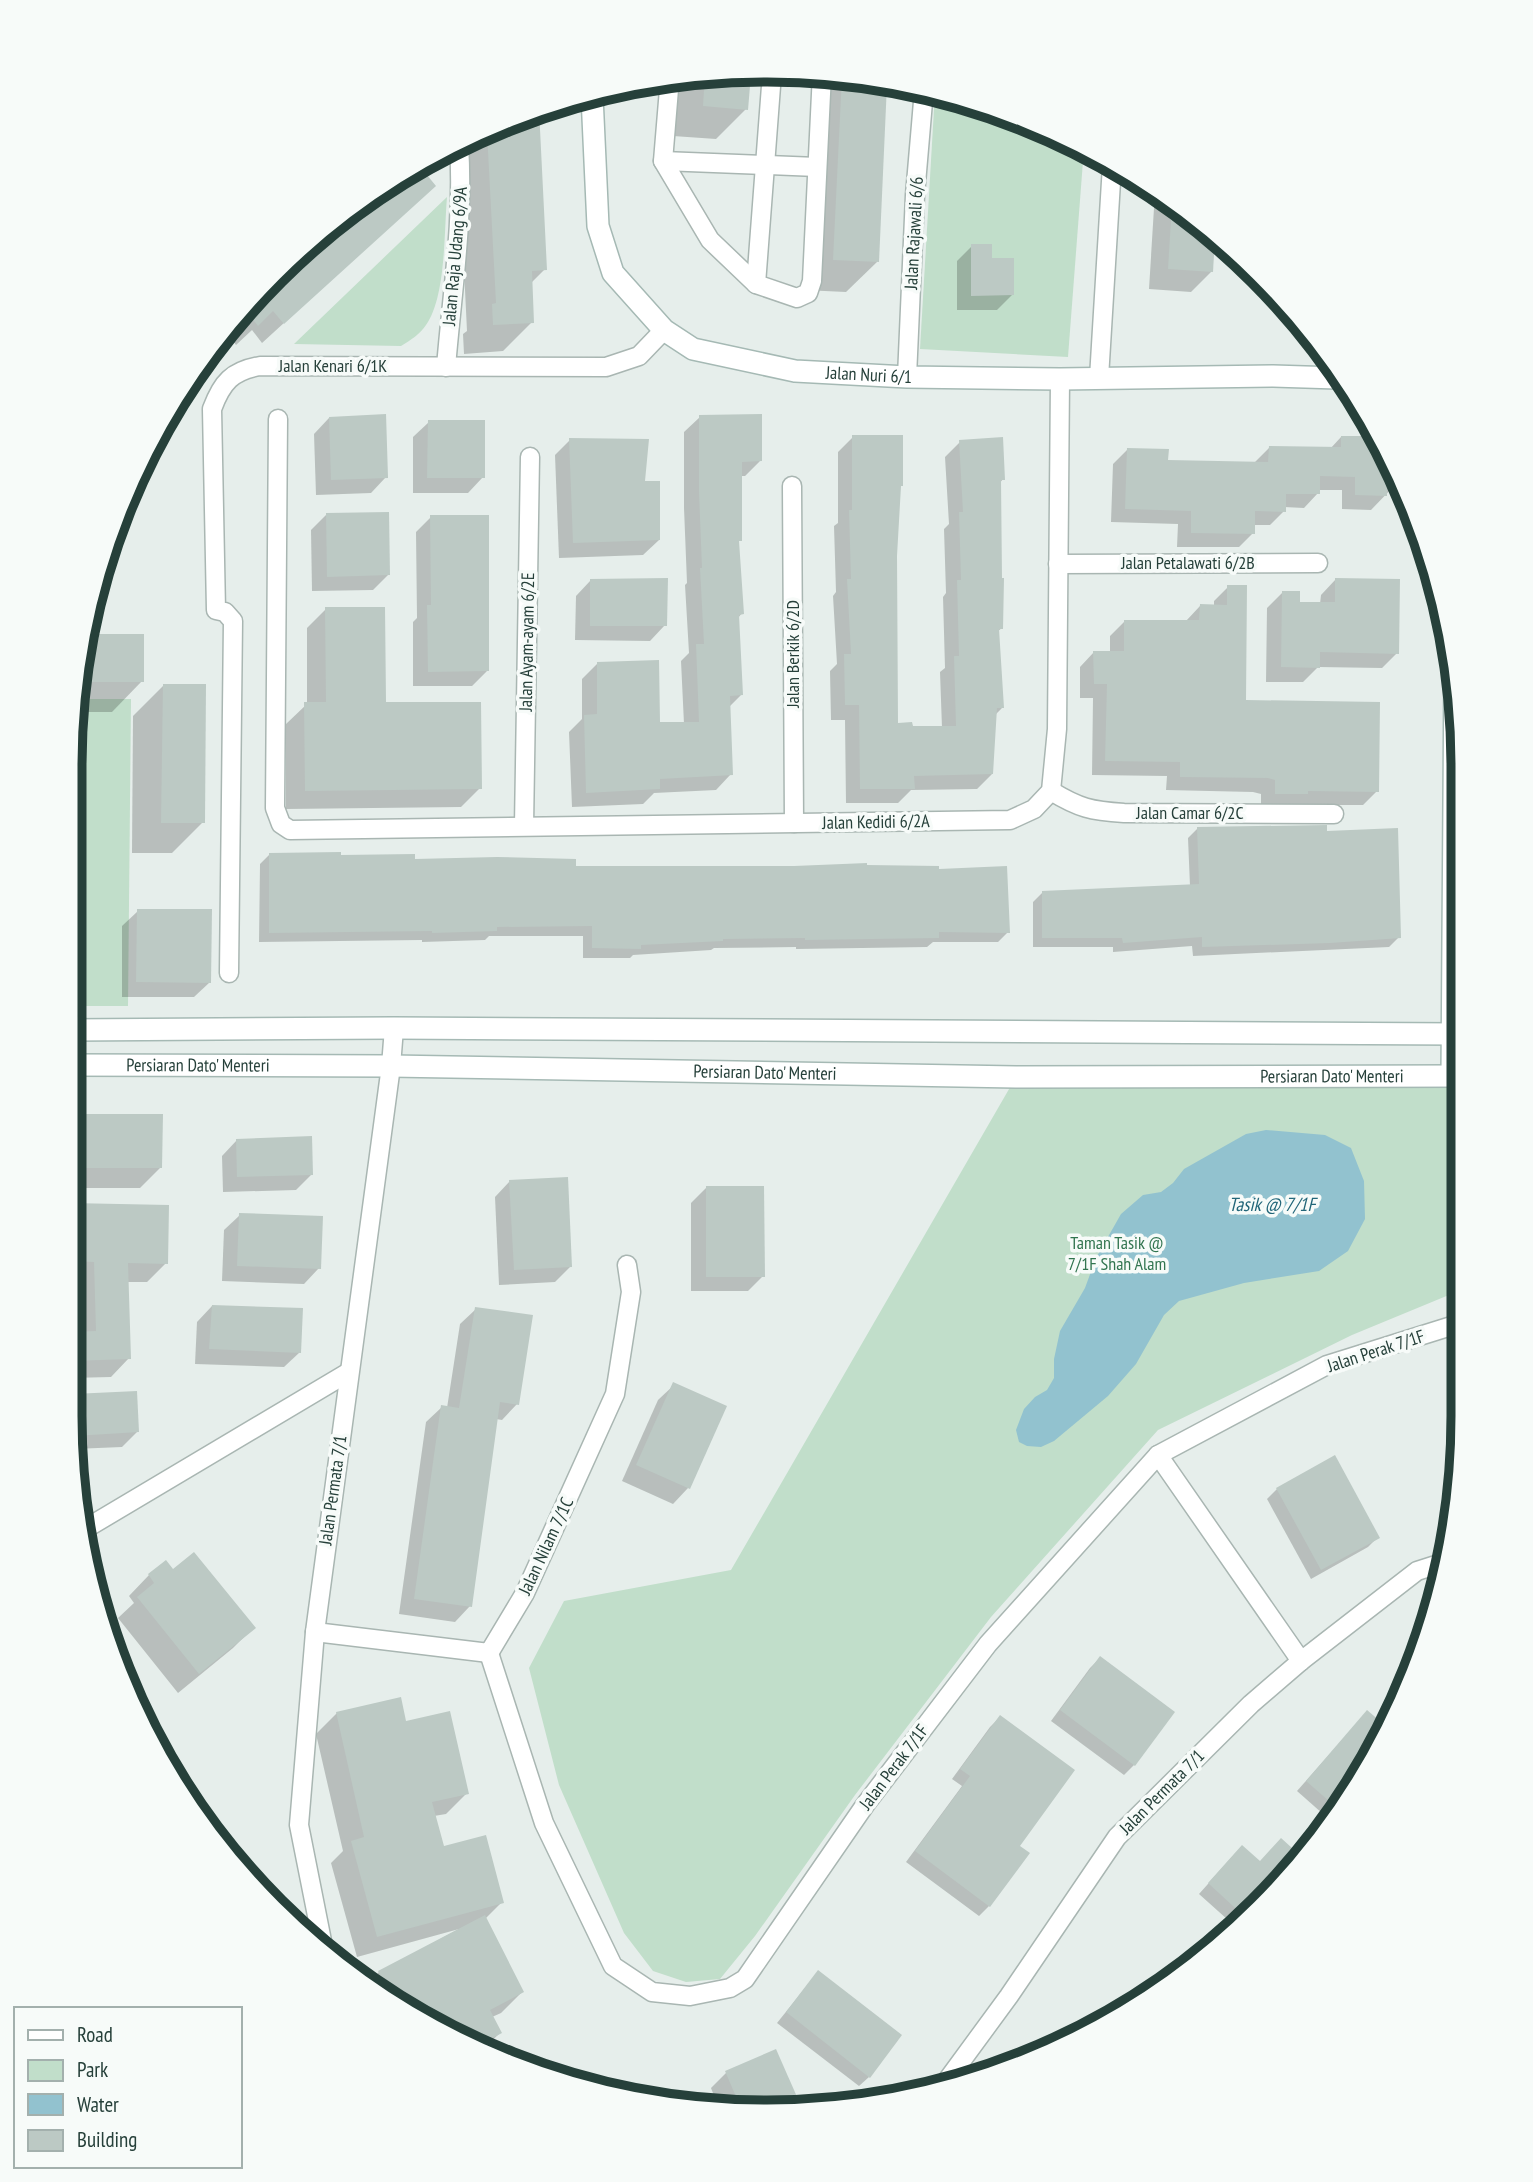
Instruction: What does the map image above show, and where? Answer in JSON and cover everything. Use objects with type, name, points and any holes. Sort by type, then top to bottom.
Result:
[{"type":"main road","name":"Jalan Nuri 6/1","points":[[592,105],[598,226],[613,273],[664,330],[693,349],[795,371],[907,377],[1329,378]]},
{"type":"main road","name":"Persiaran Dato' Menteri","points":[[82,1030],[394,1028],[1451,1034]]},
{"type":"main road","name":"Persiaran Dato' Menteri","points":[[82,1065],[391,1066],[1016,1077],[1451,1076]]},
{"type":"street","points":[[756,284],[771,82]]},
{"type":"street","points":[[669,89],[663,161],[710,240],[756,284],[797,298],[808,293],[812,281],[821,85]]},
{"type":"street","name":"Jalan Rajawali 6/6","points":[[907,377],[915,195],[923,101]]},
{"type":"street","name":"Jalan Raja Udang 6/9A","points":[[446,367],[459,225],[462,179],[460,155]]},
{"type":"street","points":[[663,161],[817,167]]},
{"type":"street","points":[[1099,378],[1111,175]]},
{"type":"street","name":"Jalan Kenari 6/1K","points":[[229,973],[233,621],[225,612],[216,610],[212,409],[225,381],[246,368],[260,366],[606,367],[639,356],[664,330]]},
{"type":"street","points":[[1051,790],[1058,729],[1060,379]]},
{"type":"street","name":"Jalan Kedidi 6/2A","points":[[278,419],[275,808],[281,824],[290,830],[1010,820],[1034,809],[1051,790]]},
{"type":"street","name":"Jalan Ayam-ayam 6/2E","points":[[524,826],[530,457]]},
{"type":"street","name":"Jalan Berkik 6/2D","points":[[792,486],[794,823]]},
{"type":"street","name":"Jalan Petalawati 6/2B","points":[[1058,564],[1318,563]]},
{"type":"street","name":"Jalan Camar 6/2C","points":[[1051,790],[1072,804],[1091,811],[1334,814]]},
{"type":"street","name":"Jalan Permata 7/1","points":[[321,1935],[299,1825],[315,1632],[394,1028]]},
{"type":"street","name":"Jalan Nilam 7/1C","points":[[489,1653],[525,1593],[615,1394],[631,1292],[626,1265]]},
{"type":"street","name":"Jalan Perak 7/1F","points":[[489,1653],[544,1824],[612,1966],[652,1992],[690,1996],[730,1988],[745,1979],[865,1805],[988,1644],[1158,1455],[1327,1365],[1451,1326]]},
{"type":"street","points":[[91,1525],[349,1372]]},
{"type":"street","points":[[1158,1455],[1301,1661]]},
{"type":"street","name":"Jalan Permata 7/1","points":[[952,2073],[1009,1996],[1117,1837],[1251,1704],[1301,1661],[1417,1571],[1434,1566]]},
{"type":"street","points":[[315,1632],[489,1653]]},
{"type":"green space","points":[[934,104],[1028,134],[1083,160],[1068,357],[920,349]]},
{"type":"green space","points":[[447,197],[441,281],[433,313],[418,334],[401,346],[294,344]]},
{"type":"green space","points":[[86,699],[131,699],[128,1006],[82,1006],[82,766]]},
{"type":"green space","name":"Taman Tasik @ 7/1F Shah Alam","points":[[1016,1077],[1451,1080],[1451,1294],[1352,1335],[1158,1430],[991,1617],[855,1795],[755,1936],[720,1979],[686,1982],[653,1971],[624,1933],[559,1785],[529,1668],[564,1601],[731,1570]]},
{"type":"water","name":"Tasik @ 7/1F","points":[[1266,1130],[1325,1135],[1351,1148],[1364,1181],[1365,1219],[1348,1251],[1319,1271],[1244,1283],[1179,1301],[1164,1315],[1136,1364],[1108,1396],[1054,1441],[1041,1447],[1027,1446],[1019,1442],[1016,1430],[1024,1409],[1035,1397],[1047,1390],[1054,1378],[1054,1359],[1060,1331],[1085,1288],[1096,1258],[1121,1214],[1143,1195],[1161,1192],[1173,1183],[1184,1169],[1246,1134]]},
{"type":"building","points":[[750,83],[748,110],[703,106],[704,86]]},
{"type":"building","points":[[841,87],[887,93],[879,262],[833,260]]},
{"type":"building","points":[[540,122],[547,270],[532,271],[534,323],[493,325],[492,304],[496,303],[488,142]]},
{"type":"building","points":[[426,173],[436,186],[284,324],[273,311],[258,326],[251,317],[315,252],[386,198]]},
{"type":"building","points":[[1171,216],[1214,249],[1213,272],[1168,269]]},
{"type":"building","points":[[971,244],[992,244],[992,258],[1014,258],[1014,295],[971,296]]},
{"type":"building","points":[[386,414],[388,478],[331,480],[329,417]]},
{"type":"building","points":[[762,414],[762,461],[742,462],[742,541],[739,541],[744,614],[739,615],[743,695],[730,696],[733,775],[660,779],[660,789],[586,793],[584,715],[597,714],[597,662],[659,660],[660,722],[699,722],[696,644],[704,644],[700,568],[699,415]]},
{"type":"building","points":[[428,420],[485,420],[485,478],[427,478]]},
{"type":"building","points":[[852,435],[903,435],[903,486],[897,556],[898,723],[912,722],[913,726],[956,726],[954,656],[959,656],[957,580],[961,580],[959,512],[963,512],[959,440],[1003,437],[1003,629],[999,629],[1004,708],[997,708],[993,774],[914,776],[915,789],[860,789],[859,705],[845,705],[844,654],[851,654],[847,579],[851,579],[849,510],[852,510]]},
{"type":"building","points":[[1341,436],[1365,436],[1389,484],[1387,484],[1387,496],[1355,495],[1355,477],[1320,476],[1320,494],[1286,494],[1286,512],[1255,511],[1255,534],[1191,533],[1191,511],[1125,509],[1127,448],[1169,449],[1168,460],[1268,462],[1269,446],[1341,447]]},
{"type":"building","points":[[569,438],[649,439],[645,481],[660,481],[660,540],[573,543]]},
{"type":"building","points":[[389,512],[390,575],[327,577],[326,513]]},
{"type":"building","points":[[430,515],[489,515],[489,671],[428,672],[427,605],[431,605]]},
{"type":"building","points":[[668,578],[667,626],[590,626],[590,579]]},
{"type":"building","points":[[1335,578],[1400,579],[1399,654],[1320,652],[1320,668],[1281,667],[1282,591],[1300,591],[1300,602],[1335,602]]},
{"type":"building","points":[[1227,585],[1247,585],[1246,700],[1380,702],[1379,792],[1308,791],[1308,794],[1275,794],[1275,780],[1268,778],[1180,777],[1180,762],[1105,761],[1107,684],[1094,684],[1093,651],[1124,651],[1124,620],[1199,620],[1200,604],[1227,605]]},
{"type":"building","points":[[325,607],[385,607],[386,702],[481,702],[482,789],[305,791],[304,702],[326,702]]},
{"type":"building","points":[[95,634],[144,634],[144,682],[88,682]]},
{"type":"building","points":[[163,684],[206,684],[205,823],[161,823]]},
{"type":"building","points":[[1327,825],[1327,831],[1398,828],[1401,938],[1202,947],[1202,937],[1123,943],[1122,938],[1042,938],[1042,891],[1199,884],[1197,827]]},
{"type":"building","points":[[341,852],[341,855],[415,854],[415,859],[576,859],[576,866],[794,866],[867,863],[939,866],[939,869],[1007,866],[1010,933],[939,932],[939,938],[723,939],[641,945],[641,949],[592,948],[592,926],[497,927],[497,931],[432,933],[269,933],[269,853]]},
{"type":"building","points":[[137,909],[212,909],[211,983],[136,982]]},
{"type":"building","points":[[82,1114],[163,1114],[162,1168],[82,1168]]},
{"type":"building","points":[[312,1136],[313,1175],[237,1177],[236,1139]]},
{"type":"building","points":[[568,1177],[572,1267],[514,1270],[509,1180]]},
{"type":"building","points":[[706,1186],[764,1186],[765,1277],[706,1277]]},
{"type":"building","points":[[82,1203],[169,1205],[168,1264],[128,1263],[131,1359],[82,1361],[82,1332],[96,1331],[94,1262],[82,1262]]},
{"type":"building","points":[[239,1213],[323,1216],[321,1269],[237,1266]]},
{"type":"building","points":[[212,1305],[303,1308],[301,1353],[209,1349]]},
{"type":"building","points":[[475,1307],[533,1315],[519,1405],[500,1402],[472,1607],[414,1599],[441,1405],[459,1408]]},
{"type":"building","points":[[673,1382],[727,1406],[690,1489],[636,1465]]},
{"type":"building","points":[[137,1391],[139,1432],[83,1435],[82,1394]]},
{"type":"building","points":[[1335,1455],[1380,1538],[1321,1570],[1276,1488]]},
{"type":"building","points":[[194,1552],[256,1628],[199,1674],[137,1597],[154,1583],[148,1574],[166,1560],[173,1569]]},
{"type":"building","points":[[1100,1656],[1175,1712],[1135,1766],[1060,1710]]},
{"type":"building","points":[[401,1697],[406,1721],[450,1711],[469,1794],[432,1802],[444,1846],[486,1835],[504,1903],[377,1937],[351,1841],[364,1837],[336,1712]]},
{"type":"building","points":[[1367,1710],[1379,1720],[1359,1758],[1330,1802],[1306,1781]]},
{"type":"building","points":[[1000,1715],[1075,1770],[1020,1846],[1030,1853],[990,1907],[915,1851],[970,1776],[960,1769]]},
{"type":"building","points":[[1281,1838],[1294,1850],[1238,1911],[1208,1883],[1242,1845],[1260,1861]]},
{"type":"building","points":[[485,1915],[524,1992],[490,2010],[502,2033],[488,2040],[424,2008],[384,1983],[378,1971]]},
{"type":"building","points":[[818,1970],[902,2035],[870,2078],[786,2012]]},
{"type":"building","points":[[776,2049],[798,2099],[737,2099],[725,2071]]}]
